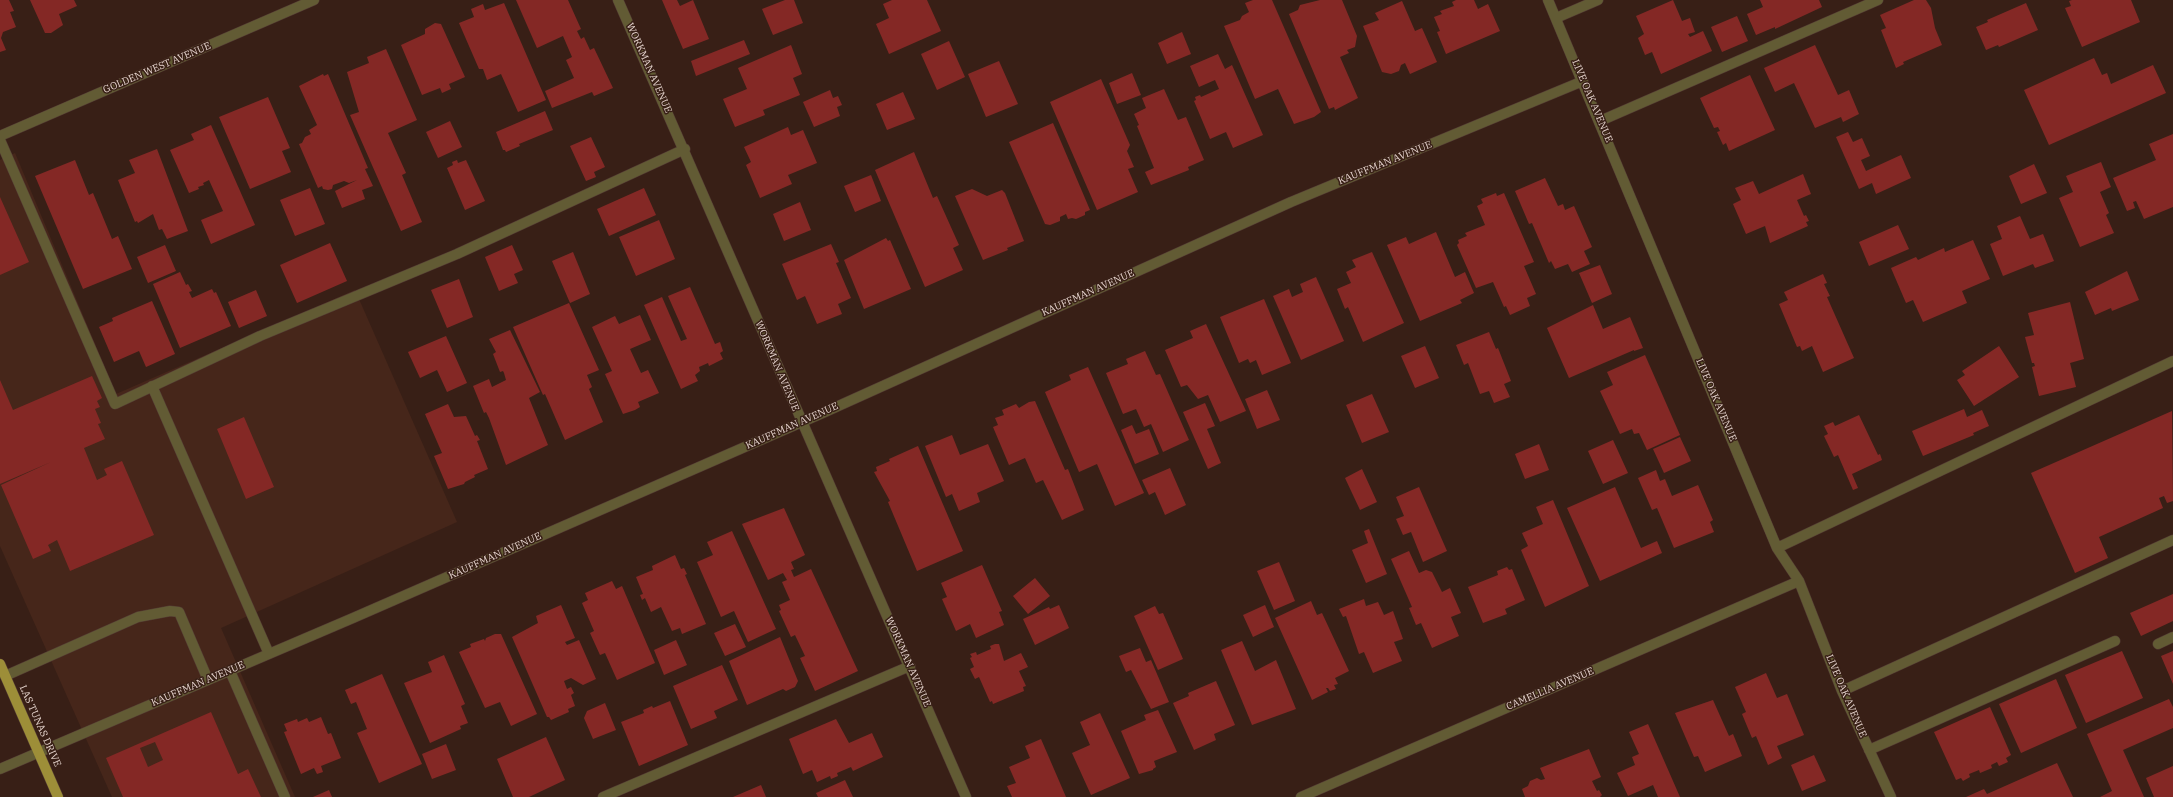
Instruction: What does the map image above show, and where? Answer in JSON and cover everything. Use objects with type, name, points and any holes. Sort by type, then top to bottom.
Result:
[{"type":"main road","name":"LAS TUNAS DRIVE","points":[[0,664],[58,797]]},
{"type":"street","name":"GOLDEN WEST AVENUE","points":[[0,136],[314,0]]},
{"type":"street","name":"WORKMAN AVENUE","points":[[618,0],[685,149],[802,422],[966,797]]},
{"type":"street","name":"LIVE OAK AVENUE","points":[[1548,0],[1600,121],[1777,548],[1799,581],[1842,691],[1891,797]]},
{"type":"street","points":[[1556,18],[1598,0]]},
{"type":"street","points":[[1600,121],[1878,0]]},
{"type":"street","name":"KAUFFMAN AVENUE","points":[[0,769],[269,654],[802,422],[1292,202],[1583,81]]},
{"type":"street","points":[[0,140],[115,404],[260,336],[457,254],[685,149]]},
{"type":"street","points":[[1777,548],[2173,362]]},
{"type":"street","points":[[152,386],[269,654]]},
{"type":"street","points":[[1842,691],[2173,540]]},
{"type":"street","name":"CAMELLIA AVENUE","points":[[1300,797],[1799,581]]},
{"type":"street","points":[[5,676],[138,617],[170,610],[178,612],[208,680]]},
{"type":"street","points":[[2158,644],[2173,637]]},
{"type":"street","points":[[1869,750],[2116,640]]},
{"type":"street","points":[[603,797],[910,666]]},
{"type":"street","points":[[230,670],[285,797]]},
{"type":"shaded area","points":[[15,153],[116,394],[355,290],[457,522],[221,628],[295,797],[112,797],[0,546],[0,160]]},
{"type":"building","points":[[0,0],[9,0],[14,11],[10,12],[16,27],[3,32],[1,38],[6,50],[0,52]]},
{"type":"building","points":[[30,0],[74,0],[77,6],[59,14],[63,25],[51,33],[45,33]]},
{"type":"building","points":[[516,0],[568,0],[581,29],[577,31],[581,39],[584,37],[590,50],[594,48],[613,88],[594,96],[592,92],[552,108],[545,91],[574,78],[566,60],[572,57],[563,36],[537,48]]},
{"type":"building","points":[[662,0],[677,0],[680,6],[693,0],[709,39],[683,49]]},
{"type":"building","points":[[785,0],[794,0],[803,23],[773,35],[762,9]]},
{"type":"building","points":[[892,0],[927,0],[941,31],[889,54],[876,24],[889,18],[883,4]]},
{"type":"building","points":[[1253,0],[1272,0],[1321,112],[1314,117],[1294,124],[1278,89],[1255,99],[1224,26],[1240,20],[1242,16],[1249,12],[1245,3]]},
{"type":"building","points":[[1320,0],[1342,0],[1357,36],[1355,47],[1347,50],[1349,53],[1340,57],[1358,98],[1335,110],[1334,107],[1329,109],[1289,14],[1298,10],[1300,5]]},
{"type":"building","points":[[1456,0],[1474,0],[1478,9],[1488,4],[1500,31],[1446,54],[1437,32],[1440,31],[1434,17],[1442,14],[1440,11],[1454,6],[1452,2]]},
{"type":"building","points":[[1673,0],[1682,21],[1690,18],[1695,32],[1688,34],[1690,37],[1703,31],[1712,51],[1661,74],[1652,52],[1645,55],[1638,38],[1644,34],[1636,16]]},
{"type":"building","points":[[1760,0],[1819,0],[1822,7],[1775,29],[1775,27],[1756,35],[1747,14],[1763,7]]},
{"type":"building","points":[[1914,0],[1926,0],[1931,8],[1935,28],[1942,45],[1903,62],[1904,64],[1896,68],[1881,30],[1886,28],[1880,15]]},
{"type":"building","points":[[2131,0],[2140,22],[2082,47],[2065,8],[2071,6],[2069,1]]},
{"type":"building","points":[[1402,1],[1415,31],[1422,28],[1437,62],[1410,74],[1405,63],[1401,65],[1399,71],[1391,74],[1382,72],[1363,26],[1379,20],[1375,13]]},
{"type":"building","points":[[504,3],[546,100],[518,112],[501,74],[487,80],[483,69],[479,69],[459,23],[474,17],[471,9],[483,4],[485,10]]},
{"type":"building","points":[[2026,3],[2038,30],[1999,47],[1998,45],[1986,50],[1976,27],[1988,22],[1987,20]]},
{"type":"building","points":[[1737,16],[1748,41],[1722,52],[1711,27]]},
{"type":"building","points":[[435,23],[441,24],[465,77],[449,84],[451,89],[442,93],[440,88],[422,95],[401,45],[425,34],[425,29]]},
{"type":"building","points":[[1182,32],[1191,54],[1167,64],[1158,43]]},
{"type":"building","points":[[744,40],[750,54],[696,76],[691,61]]},
{"type":"building","points":[[949,41],[965,77],[937,90],[921,54]]},
{"type":"building","points":[[791,45],[802,74],[793,78],[800,95],[763,110],[765,115],[735,127],[723,99],[747,89],[738,68]]},
{"type":"building","points":[[1815,45],[1838,95],[1849,90],[1859,114],[1843,122],[1841,117],[1815,128],[1794,83],[1775,92],[1764,68]]},
{"type":"building","points":[[386,49],[417,120],[388,133],[406,173],[402,175],[422,222],[401,231],[350,115],[359,112],[347,72],[369,63],[367,57]]},
{"type":"building","points":[[1218,54],[1225,69],[1232,65],[1263,135],[1233,148],[1226,132],[1210,139],[1194,101],[1196,100],[1195,97],[1200,95],[1201,97],[1219,89],[1215,80],[1199,87],[1190,66]]},
{"type":"building","points":[[2094,58],[2102,75],[2107,73],[2111,84],[2153,65],[2166,93],[2049,145],[2024,90]]},
{"type":"building","points":[[999,61],[1018,104],[986,117],[968,74]]},
{"type":"building","points":[[1132,73],[1141,95],[1117,104],[1109,83]]},
{"type":"building","points":[[323,74],[324,76],[328,74],[368,168],[365,169],[373,186],[362,190],[365,199],[342,208],[335,191],[357,180],[349,183],[344,181],[333,185],[332,189],[328,190],[323,189],[322,186],[318,188],[299,144],[302,143],[305,137],[311,134],[309,130],[317,125],[299,86]]},
{"type":"building","points":[[1750,75],[1775,130],[1729,151],[1726,143],[1723,145],[1717,132],[1720,131],[1718,127],[1714,128],[1700,98]]},
{"type":"building","points":[[1101,79],[1130,145],[1127,151],[1134,167],[1128,169],[1138,192],[1097,210],[1050,102]]},
{"type":"building","points":[[1164,89],[1178,120],[1186,117],[1204,160],[1188,167],[1189,170],[1151,185],[1145,172],[1154,168],[1137,126],[1139,125],[1134,114],[1146,108],[1142,98]]},
{"type":"building","points":[[830,90],[833,98],[838,96],[842,105],[837,107],[840,116],[814,127],[803,102]]},
{"type":"building","points":[[903,92],[915,119],[887,130],[876,104]]},
{"type":"building","points":[[268,97],[290,148],[282,151],[291,172],[250,189],[219,117]]},
{"type":"building","points":[[545,111],[553,130],[519,144],[520,146],[506,152],[503,150],[496,132]]},
{"type":"building","points":[[450,121],[462,147],[438,158],[426,132]]},
{"type":"building","points":[[1053,123],[1090,210],[1085,212],[1085,215],[1076,219],[1068,219],[1066,214],[1060,217],[1060,221],[1050,225],[1045,224],[1009,142]]},
{"type":"building","points":[[211,125],[255,225],[211,244],[201,220],[223,211],[209,180],[203,183],[204,185],[198,187],[199,189],[189,193],[170,150],[194,140],[191,134]]},
{"type":"building","points":[[788,127],[791,135],[803,130],[817,163],[788,175],[792,184],[760,198],[746,165],[751,162],[744,147]]},
{"type":"building","points":[[1848,132],[1853,142],[1862,138],[1870,156],[1861,160],[1866,171],[1901,155],[1911,178],[1876,194],[1872,183],[1859,189],[1836,137]]},
{"type":"building","points":[[2173,134],[2173,207],[2144,219],[2136,201],[2133,202],[2135,208],[2127,211],[2113,178],[2156,160],[2149,144]]},
{"type":"building","points":[[591,137],[605,167],[594,172],[596,177],[586,181],[570,146]]},
{"type":"building","points":[[157,149],[188,231],[167,239],[162,229],[159,230],[153,214],[138,223],[137,221],[135,222],[118,180],[135,173],[129,160]]},
{"type":"building","points":[[914,152],[933,198],[937,196],[959,245],[953,248],[963,270],[925,287],[875,170]]},
{"type":"building","points":[[75,160],[89,195],[93,193],[112,239],[118,236],[132,269],[83,289],[35,176]]},
{"type":"building","points":[[457,160],[458,163],[466,160],[485,201],[465,210],[447,168],[453,165],[452,162]]},
{"type":"building","points":[[2101,162],[2111,187],[2100,192],[2109,213],[2106,215],[2114,233],[2080,247],[2059,198],[2073,192],[2066,176]]},
{"type":"building","points":[[2034,164],[2047,193],[2021,204],[2009,176]]},
{"type":"building","points":[[1803,174],[1811,194],[1797,200],[1804,216],[1806,215],[1809,221],[1806,222],[1808,226],[1770,243],[1765,226],[1746,234],[1733,204],[1741,200],[1735,188],[1753,181],[1759,194]]},
{"type":"building","points":[[871,175],[881,201],[855,212],[844,186]]},
{"type":"building","points":[[1545,178],[1558,206],[1563,204],[1565,210],[1574,206],[1592,247],[1584,251],[1590,264],[1572,272],[1568,264],[1555,269],[1551,261],[1549,263],[1532,223],[1529,224],[1515,191]]},
{"type":"building","points":[[310,188],[325,224],[295,236],[280,200]]},
{"type":"building","points":[[644,188],[656,215],[609,236],[597,209]]},
{"type":"building","points":[[972,189],[987,196],[1002,190],[1005,193],[1024,241],[1007,248],[1008,250],[983,260],[955,196]]},
{"type":"building","points":[[1496,193],[1497,196],[1504,193],[1534,262],[1524,266],[1536,294],[1527,298],[1530,306],[1510,315],[1506,306],[1504,307],[1493,282],[1476,288],[1457,245],[1459,243],[1458,240],[1467,236],[1465,233],[1485,225],[1477,206],[1483,203],[1481,199]]},
{"type":"building","points":[[0,197],[29,262],[0,275]]},
{"type":"building","points":[[800,202],[811,230],[784,241],[773,214]]},
{"type":"building","points":[[2020,216],[2030,239],[2043,234],[2054,261],[2035,268],[2033,264],[2003,276],[1990,244],[2002,239],[1997,226]]},
{"type":"building","points":[[659,220],[675,259],[636,276],[619,237]]},
{"type":"building","points":[[1898,225],[1909,249],[1869,266],[1859,242]]},
{"type":"building","points":[[1436,232],[1455,277],[1465,272],[1474,293],[1460,300],[1462,303],[1420,321],[1387,245],[1406,237],[1409,244]]},
{"type":"building","points":[[886,238],[888,241],[890,240],[911,289],[864,309],[844,260]]},
{"type":"building","points":[[1973,240],[1990,279],[1962,291],[1967,303],[1923,322],[1913,300],[1906,303],[1891,268],[1916,257],[1918,260],[1944,248],[1945,252]]},
{"type":"building","points":[[330,243],[347,281],[297,303],[280,265]]},
{"type":"building","points":[[831,244],[839,262],[836,263],[851,298],[838,304],[842,314],[817,324],[805,296],[797,300],[782,264]]},
{"type":"building","points":[[165,245],[176,271],[148,283],[137,257]]},
{"type":"building","points":[[512,245],[523,270],[514,274],[518,283],[499,291],[485,257]]},
{"type":"building","points":[[573,252],[590,294],[570,303],[552,261]]},
{"type":"building","points":[[1372,252],[1404,323],[1363,342],[1348,307],[1345,309],[1337,289],[1351,283],[1346,272],[1356,267],[1352,260]]},
{"type":"building","points":[[1600,265],[1612,294],[1592,303],[1579,273]]},
{"type":"building","points":[[2127,271],[2139,300],[2112,311],[2111,308],[2095,315],[2085,292]]},
{"type":"building","points":[[180,272],[186,285],[188,284],[192,291],[189,292],[192,298],[212,289],[214,293],[216,292],[231,326],[180,348],[153,284]]},
{"type":"building","points":[[1823,274],[1827,283],[1824,284],[1830,296],[1827,297],[1854,358],[1823,372],[1812,346],[1802,351],[1800,346],[1797,347],[1779,304],[1788,300],[1784,292]]},
{"type":"building","points":[[1316,277],[1344,341],[1301,360],[1273,296],[1289,289],[1292,297],[1303,292],[1300,284]]},
{"type":"building","points":[[459,279],[473,317],[447,328],[431,290]]},
{"type":"building","points":[[690,287],[715,344],[720,342],[723,351],[720,353],[723,359],[709,366],[708,363],[699,367],[700,371],[695,375],[698,381],[681,389],[644,305],[662,297],[681,341],[687,339],[668,296]]},
{"type":"building","points":[[256,290],[267,316],[239,328],[228,302]]},
{"type":"building","points":[[1264,299],[1291,363],[1262,375],[1256,360],[1250,363],[1248,359],[1239,363],[1220,317]]},
{"type":"building","points":[[152,301],[175,354],[146,367],[139,351],[114,362],[99,327],[113,321],[112,318]]},
{"type":"building","points":[[2070,302],[2084,359],[2070,363],[2076,387],[2039,396],[2032,367],[2035,366],[2034,363],[2032,363],[2025,337],[2034,335],[2028,313]]},
{"type":"building","points":[[569,303],[599,370],[587,375],[592,387],[589,389],[603,422],[565,440],[513,327]]},
{"type":"building","points":[[1593,305],[1603,329],[1630,317],[1643,348],[1634,350],[1569,378],[1547,328]]},
{"type":"building","points":[[640,315],[651,340],[630,349],[641,373],[648,370],[659,393],[638,402],[640,407],[623,414],[605,374],[612,371],[592,327],[615,316],[619,324]]},
{"type":"building","points":[[1206,324],[1246,411],[1220,422],[1208,395],[1198,399],[1187,385],[1181,387],[1165,350],[1193,338],[1190,331]]},
{"type":"building","points":[[510,330],[540,392],[529,398],[548,445],[506,465],[489,418],[486,412],[484,413],[473,386],[489,379],[492,387],[506,380],[503,371],[500,372],[493,354],[496,352],[489,339]]},
{"type":"building","points":[[1489,332],[1496,349],[1498,348],[1511,381],[1504,384],[1510,397],[1494,403],[1489,391],[1480,394],[1468,363],[1464,365],[1456,345]]},
{"type":"building","points":[[446,336],[467,383],[447,392],[437,370],[420,378],[408,352]]},
{"type":"building","points":[[1425,346],[1439,378],[1415,388],[1401,356]]},
{"type":"building","points":[[1999,346],[2019,377],[1974,406],[1957,380],[1965,375],[1962,371]]},
{"type":"building","points":[[1145,351],[1156,375],[1160,374],[1189,440],[1163,452],[1151,424],[1144,427],[1136,409],[1123,414],[1106,373],[1128,364],[1126,359]]},
{"type":"building","points":[[1645,355],[1680,435],[1647,450],[1639,433],[1634,434],[1632,429],[1620,434],[1600,391],[1613,385],[1607,372]]},
{"type":"building","points":[[1088,367],[1144,493],[1115,506],[1097,464],[1079,472],[1045,392],[1071,380],[1069,375]]},
{"type":"building","points":[[92,376],[102,398],[97,401],[100,407],[95,409],[101,423],[98,424],[105,439],[84,448],[97,480],[107,475],[104,469],[122,461],[154,535],[70,571],[57,540],[48,545],[51,551],[33,559],[1,485],[51,462],[0,484],[0,380],[13,410]]},
{"type":"building","points":[[1267,390],[1280,420],[1257,429],[1245,399]]},
{"type":"building","points":[[1372,394],[1389,432],[1362,443],[1346,405]]},
{"type":"building","points":[[1035,401],[1065,470],[1068,469],[1084,510],[1062,520],[1043,480],[1036,483],[1025,458],[1009,465],[993,427],[998,425],[995,418],[1004,415],[1002,410],[1016,404],[1019,408],[1029,402]]},
{"type":"building","points":[[1205,403],[1215,426],[1207,429],[1221,463],[1208,469],[1183,412]]},
{"type":"building","points":[[448,404],[454,417],[466,416],[475,436],[477,435],[480,440],[477,441],[488,469],[474,475],[475,477],[464,484],[448,489],[434,456],[442,453],[425,414]]},
{"type":"building","points":[[1964,409],[1967,417],[1982,410],[1989,426],[1973,433],[1974,435],[1923,456],[1912,431]]},
{"type":"building","points":[[2172,411],[2173,501],[2167,503],[2164,496],[2159,498],[2163,508],[2099,537],[2108,558],[2075,573],[2031,473]]},
{"type":"building","points":[[1859,415],[1878,455],[1880,454],[1882,460],[1852,474],[1858,488],[1853,490],[1838,455],[1834,457],[1824,436],[1828,434],[1824,426],[1833,422],[1835,426]]},
{"type":"building","points":[[244,417],[274,487],[246,499],[217,429]]},
{"type":"building","points":[[1132,425],[1136,434],[1149,429],[1159,454],[1135,464],[1121,430]]},
{"type":"building","points":[[952,435],[960,455],[988,444],[1004,481],[977,493],[980,502],[959,511],[952,494],[946,497],[925,446]]},
{"type":"building","points":[[1680,437],[1691,461],[1664,473],[1653,449]]},
{"type":"building","points":[[1613,440],[1628,473],[1603,484],[1588,451]]},
{"type":"building","points":[[1539,444],[1549,470],[1525,479],[1515,454]]},
{"type":"building","points":[[918,446],[963,551],[917,571],[888,502],[890,501],[874,472],[877,471],[876,467],[890,461],[889,459]]},
{"type":"building","points":[[1170,468],[1186,505],[1165,515],[1155,492],[1149,495],[1142,480]]},
{"type":"building","points":[[1362,469],[1377,502],[1360,510],[1345,478]]},
{"type":"building","points":[[1656,470],[1660,481],[1665,479],[1672,496],[1698,485],[1713,520],[1710,522],[1714,532],[1674,548],[1657,508],[1652,510],[1638,478]]},
{"type":"building","points":[[1419,487],[1447,551],[1423,562],[1411,532],[1403,535],[1396,519],[1404,516],[1396,497]]},
{"type":"building","points":[[1615,487],[1641,548],[1657,541],[1662,553],[1600,581],[1567,508]]},
{"type":"building","points":[[1553,500],[1589,586],[1545,607],[1521,550],[1528,546],[1522,533],[1543,524],[1536,507]]},
{"type":"building","points":[[784,508],[805,555],[791,562],[794,569],[791,570],[794,577],[811,569],[858,671],[815,691],[800,658],[805,656],[795,635],[791,637],[779,611],[781,610],[779,605],[790,600],[782,582],[787,580],[783,573],[768,580],[742,524]]},
{"type":"building","points":[[1369,529],[1387,574],[1366,583],[1352,550],[1368,543],[1364,531]]},
{"type":"building","points":[[732,531],[776,629],[748,642],[734,611],[721,617],[697,562],[713,555],[707,542]]},
{"type":"building","points":[[1409,551],[1419,573],[1426,570],[1432,572],[1442,592],[1450,588],[1461,613],[1451,617],[1459,636],[1432,648],[1421,623],[1416,625],[1409,608],[1412,607],[1391,559]]},
{"type":"building","points":[[675,555],[681,569],[684,568],[687,574],[685,575],[706,624],[682,634],[680,628],[672,631],[661,607],[651,612],[645,598],[642,600],[640,595],[643,594],[636,577],[653,570],[652,566]]},
{"type":"building","points":[[1279,562],[1295,601],[1274,610],[1257,571]]},
{"type":"building","points":[[982,565],[1002,611],[999,612],[1004,625],[976,638],[970,624],[956,631],[942,599],[947,597],[941,583]]},
{"type":"building","points":[[1507,567],[1509,570],[1512,569],[1525,600],[1505,609],[1507,614],[1483,623],[1468,587],[1498,575],[1497,571]]},
{"type":"building","points":[[1035,578],[1050,596],[1028,614],[1013,596]]},
{"type":"building","points":[[612,581],[616,589],[622,586],[655,663],[617,680],[605,653],[600,655],[590,633],[594,631],[582,603],[588,600],[585,593]]},
{"type":"building","points":[[2173,594],[2173,621],[2141,636],[2130,613]]},
{"type":"building","points":[[1364,599],[1366,606],[1378,602],[1384,615],[1393,611],[1403,639],[1394,642],[1402,661],[1373,673],[1364,652],[1359,654],[1346,616],[1343,617],[1339,609]]},
{"type":"building","points":[[1311,601],[1317,615],[1322,613],[1349,671],[1335,678],[1338,684],[1334,685],[1336,689],[1330,691],[1326,688],[1328,692],[1312,700],[1275,618]]},
{"type":"building","points":[[561,605],[575,638],[565,642],[567,645],[579,640],[596,679],[583,685],[571,678],[564,681],[567,689],[571,687],[574,693],[571,695],[575,706],[568,709],[569,712],[551,720],[547,717],[512,637],[538,623],[536,616]]},
{"type":"building","points":[[1059,605],[1069,628],[1035,645],[1023,619],[1049,607],[1050,609]]},
{"type":"building","points":[[1265,605],[1274,627],[1253,637],[1243,615]]},
{"type":"building","points":[[1155,606],[1159,614],[1163,613],[1183,659],[1158,670],[1134,616]]},
{"type":"building","points":[[735,624],[746,647],[725,656],[714,633]]},
{"type":"building","points":[[495,634],[501,634],[537,714],[511,726],[500,702],[485,708],[459,652],[471,647],[470,644],[484,639],[485,641],[486,638]]},
{"type":"building","points":[[780,637],[798,681],[795,687],[786,691],[783,689],[747,705],[729,661]]},
{"type":"building","points":[[676,640],[687,665],[664,675],[654,650]]},
{"type":"building","points":[[1242,641],[1255,671],[1276,660],[1296,709],[1252,725],[1221,650]]},
{"type":"building","points":[[999,644],[1004,661],[1021,653],[1028,667],[1019,671],[1026,686],[1023,687],[1024,691],[993,704],[992,701],[990,702],[979,677],[975,679],[970,669],[974,667],[970,654],[976,652],[977,655],[991,649],[990,646]]},
{"type":"building","points":[[1140,648],[1146,662],[1151,660],[1169,702],[1151,709],[1131,670],[1126,672],[1119,656]]},
{"type":"building","points":[[2122,651],[2143,698],[2086,723],[2065,675]]},
{"type":"building","points":[[2173,651],[2173,684],[2161,656]]},
{"type":"building","points":[[444,655],[465,704],[461,706],[468,723],[460,726],[461,729],[430,743],[404,683],[432,672],[428,662]]},
{"type":"building","points":[[722,665],[738,700],[714,711],[717,718],[691,729],[673,686]]},
{"type":"building","points":[[1766,673],[1777,698],[1787,694],[1804,735],[1777,746],[1782,758],[1768,765],[1756,736],[1752,738],[1742,714],[1746,712],[1735,687]]},
{"type":"building","points":[[382,674],[422,764],[379,783],[357,733],[367,729],[356,702],[351,704],[345,690]]},
{"type":"building","points":[[2056,679],[2077,728],[2021,753],[1999,704]]},
{"type":"building","points":[[1216,681],[1235,725],[1214,734],[1216,740],[1194,750],[1173,703],[1189,696],[1188,693]]},
{"type":"building","points":[[2169,699],[2173,707],[2173,728],[2123,750],[2144,797],[2100,797],[2112,791],[2087,734]]},
{"type":"building","points":[[1713,700],[1729,736],[1733,734],[1742,756],[1705,772],[1698,756],[1694,757],[1675,713]]},
{"type":"building","points":[[670,701],[688,745],[639,766],[621,722],[644,713],[643,710],[652,706],[653,708]]},
{"type":"building","points":[[605,703],[616,730],[593,739],[584,718],[587,711]]},
{"type":"building","points":[[1990,707],[2011,755],[2006,758],[2008,762],[1999,766],[1997,762],[1991,765],[1992,768],[1980,773],[1979,770],[1969,774],[1970,777],[1963,781],[1961,778],[1956,780],[1934,732]]},
{"type":"building","points":[[1158,710],[1177,752],[1154,761],[1156,767],[1153,770],[1139,774],[1121,731],[1146,720],[1144,715]]},
{"type":"building","points":[[211,712],[238,774],[248,769],[261,797],[123,797],[106,758]],"holes":[[[155,742],[163,760],[148,767],[140,748]]]},
{"type":"building","points":[[1100,713],[1130,778],[1091,795],[1072,753],[1090,745],[1080,722]]},
{"type":"building","points":[[321,717],[328,734],[331,733],[341,758],[321,766],[323,772],[317,774],[314,768],[301,774],[284,732],[287,731],[284,724],[297,719],[298,722],[307,718],[309,722]]},
{"type":"building","points":[[836,719],[849,743],[872,733],[883,757],[853,771],[851,767],[837,773],[838,776],[831,779],[830,776],[817,782],[812,770],[803,774],[789,739]]},
{"type":"building","points":[[1648,724],[1680,797],[1658,797],[1653,785],[1628,796],[1617,773],[1635,765],[1632,757],[1639,754],[1629,732]]},
{"type":"building","points":[[546,737],[565,780],[529,797],[513,797],[497,759]]},
{"type":"building","points":[[1041,739],[1066,797],[1012,797],[1007,786],[1016,783],[1009,767],[1030,758],[1025,746]]},
{"type":"building","points":[[446,744],[456,770],[432,779],[422,754]]},
{"type":"building","points":[[1589,749],[1601,777],[1592,781],[1597,791],[1599,790],[1602,795],[1600,797],[1525,797],[1522,789],[1528,786],[1530,781],[1537,778],[1541,780],[1545,779],[1540,768]]},
{"type":"building","points":[[1814,755],[1826,781],[1802,791],[1791,765]]},
{"type":"building","points":[[2057,763],[2073,797],[1966,797],[1984,789],[1987,794]]},
{"type":"building","points":[[2173,766],[2173,797],[2154,797],[2146,778]]},
{"type":"building","points":[[845,780],[853,797],[818,797],[816,793]]},
{"type":"building","points":[[761,785],[766,797],[733,797]]},
{"type":"building","points":[[329,790],[332,797],[313,797]]}]
